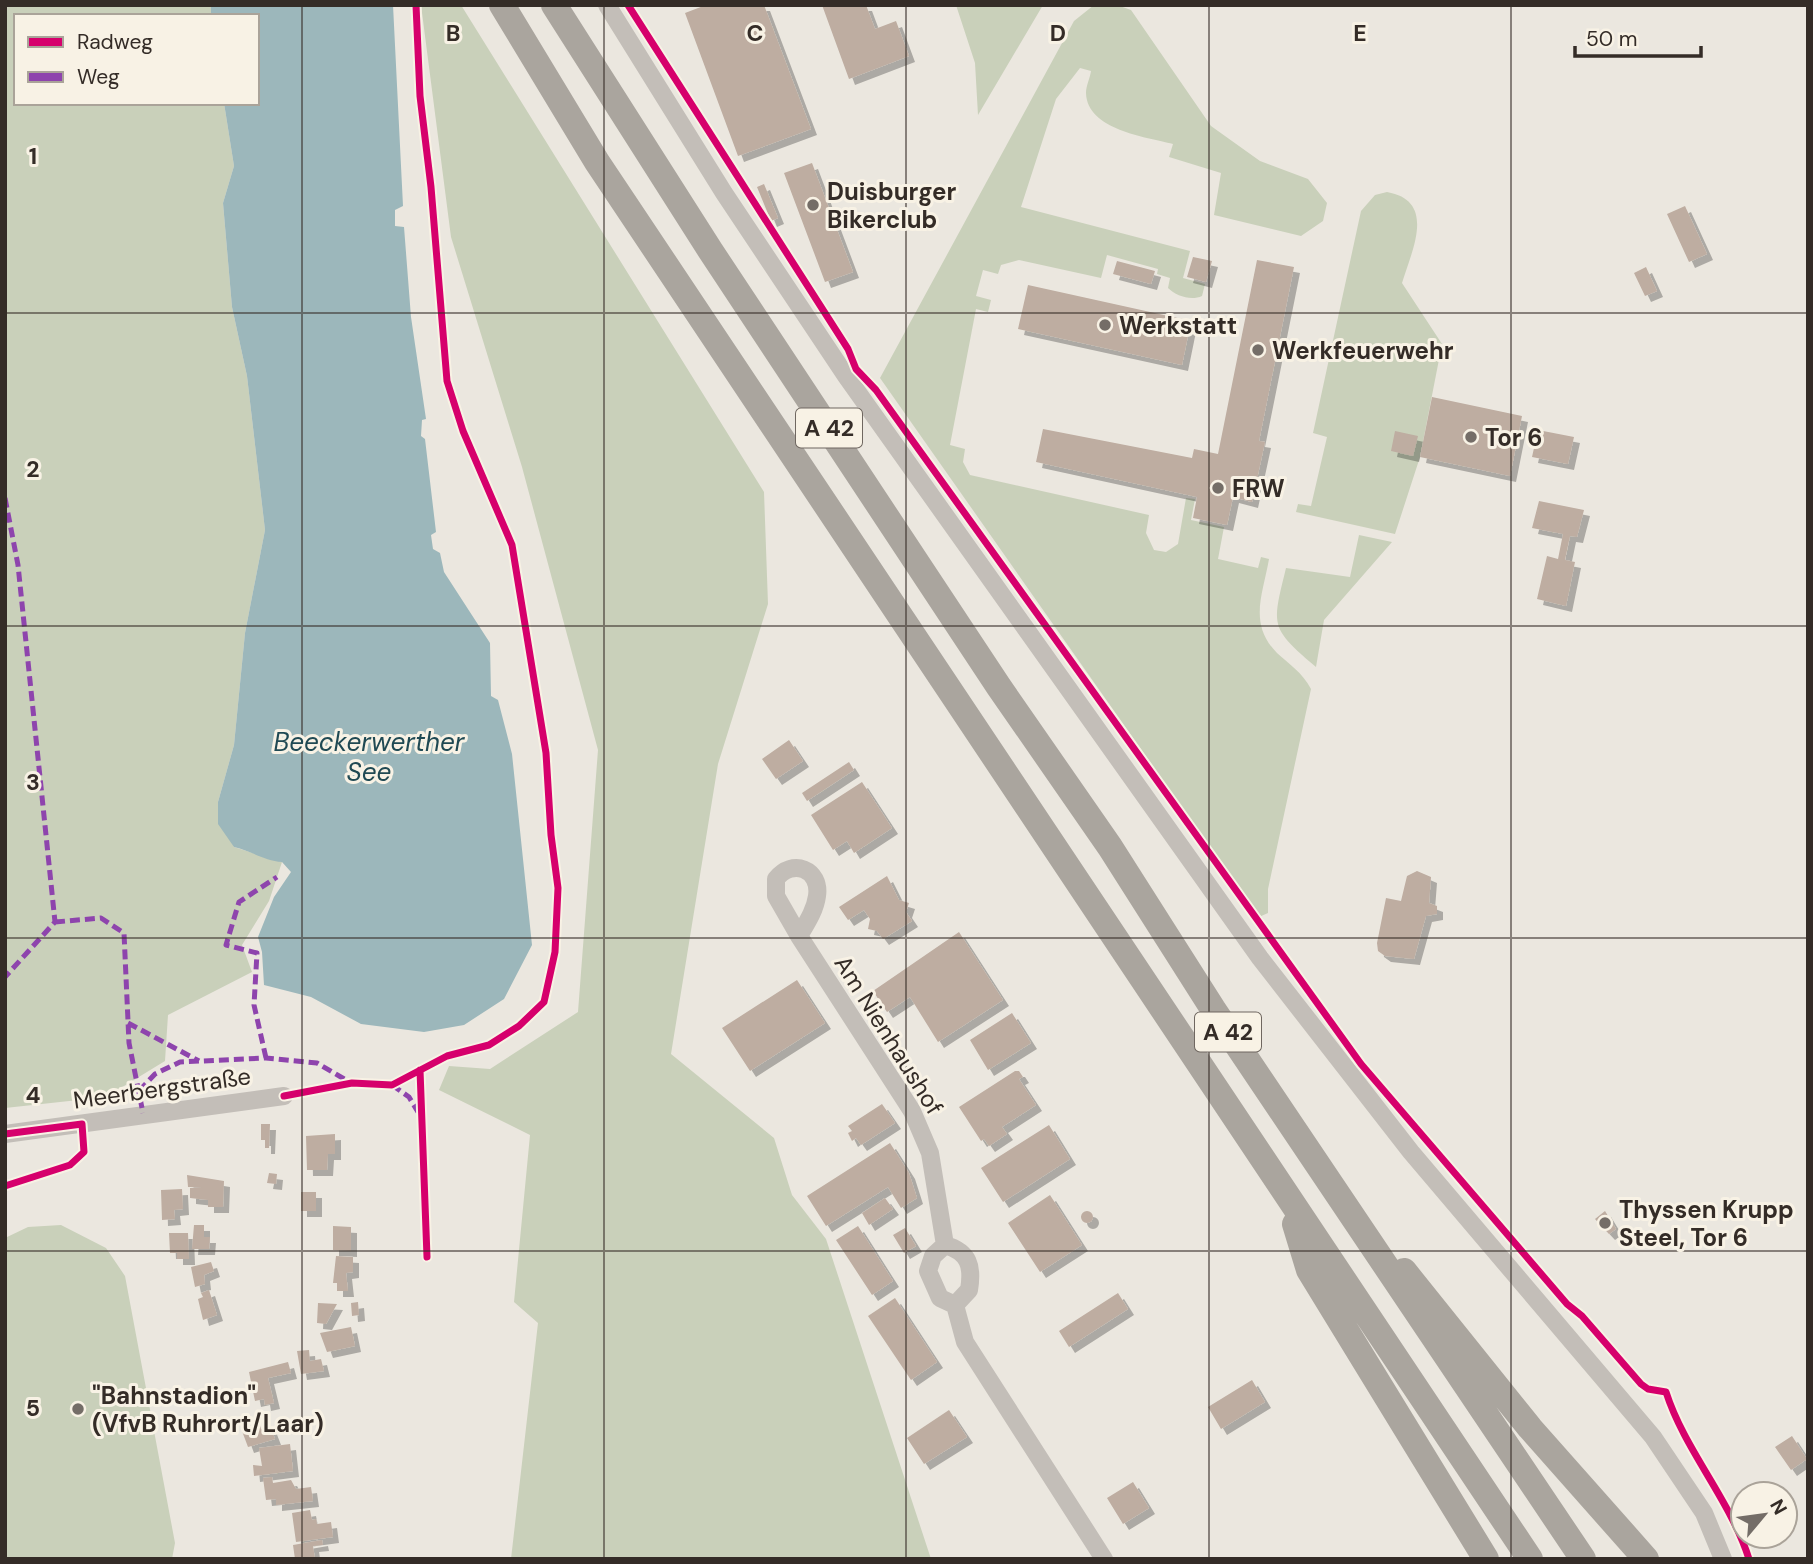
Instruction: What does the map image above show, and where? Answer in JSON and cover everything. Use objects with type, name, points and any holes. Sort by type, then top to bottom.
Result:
[{"type":"highway","name":"A 42","points":[[502,5],[597,162],[1530,1559]]},
{"type":"highway","name":"A 42","points":[[554,5],[710,250],[999,687],[1110,847],[1350,1214],[1583,1559]]},
{"type":"highway","points":[[1286,1196],[1310,1270],[1486,1559]]},
{"type":"highway","points":[[1350,1214],[1440,1312],[1530,1428],[1646,1559]]},
{"type":"street","points":[[607,5],[724,193],[846,376],[1252,947],[1411,1152],[1653,1437],[1704,1513],[1723,1559]]},
{"type":"street","name":"Am Nienhaushof","points":[[799,936],[912,1111],[930,1153],[945,1245]]},
{"type":"street","name":"Meerbergstraße","points":[[5,1134],[284,1096]]},
{"type":"street","points":[[955,1305],[969,1290],[972,1274],[969,1260],[960,1250],[945,1245],[933,1256],[928,1271],[940,1298],[955,1305],[965,1342],[1104,1559]]},
{"type":"green space","points":[[5,5],[211,5],[211,14],[14,14],[14,105],[224,105],[234,166],[223,203],[232,307],[247,376],[265,530],[245,633],[234,745],[218,802],[234,847],[282,862],[269,901],[242,945],[252,972],[168,1015],[165,1061],[106,1097],[5,1108]]},
{"type":"green space","points":[[421,5],[461,5],[764,492],[768,604],[718,764],[671,1054],[774,1138],[792,1195],[826,1239],[931,1559],[511,1559],[538,1323],[514,1302],[530,1135],[439,1090],[449,1066],[490,1069],[578,1012],[598,750],[522,467],[451,237]]},
{"type":"green space","points":[[956,5],[1043,5],[978,115],[975,63]]},
{"type":"green space","points":[[1094,5],[1117,5],[1131,10],[1211,126],[1260,161],[1308,179],[1327,203],[1323,221],[1301,236],[1214,215],[1221,173],[1169,157],[1173,144],[1120,130],[1096,116],[1089,106],[1086,93],[1091,71],[1080,68],[1056,99],[1021,207],[1190,251],[1183,278],[1205,284],[1202,296],[1189,298],[1179,295],[1168,288],[1170,278],[1157,274],[1158,269],[1107,255],[1101,278],[1019,260],[1001,265],[998,274],[983,270],[976,296],[991,300],[988,312],[976,309],[950,445],[965,449],[963,462],[970,475],[1149,515],[1146,533],[1154,550],[1166,552],[1178,544],[1186,498],[1195,499],[1191,520],[1224,527],[1218,559],[1258,568],[1261,557],[1269,559],[1260,608],[1263,631],[1277,653],[1300,673],[1311,689],[1268,889],[1268,913],[1259,917],[880,378],[1074,21]]},
{"type":"green space","points":[[1387,192],[1402,197],[1412,205],[1416,216],[1415,242],[1402,283],[1442,344],[1420,457],[1395,534],[1296,512],[1298,504],[1311,506],[1327,437],[1313,433],[1361,211],[1375,195]]},
{"type":"green space","points":[[1359,535],[1392,542],[1324,620],[1316,667],[1290,643],[1278,624],[1278,602],[1286,568],[1350,577]]},
{"type":"green space","name":"\"Bahnstadion\" (VfvB Ruhrort/Laar)","points":[[61,1225],[106,1248],[125,1276],[175,1543],[172,1559],[5,1559],[5,1238],[28,1227]]},
{"type":"water","name":"Beeckerwerther See","points":[[211,5],[393,5],[403,206],[395,210],[395,226],[404,227],[411,317],[426,419],[422,420],[421,436],[425,439],[436,532],[431,535],[433,549],[440,553],[444,572],[490,643],[491,696],[498,700],[512,754],[532,945],[504,999],[464,1025],[424,1032],[361,1024],[311,997],[264,985],[262,952],[258,937],[274,897],[291,872],[282,862],[234,847],[218,824],[218,802],[234,745],[245,633],[265,530],[247,376],[232,307],[223,203],[234,166],[224,105],[259,105],[259,14],[211,14]]},
{"type":"building","points":[[706,5],[764,5],[811,129],[738,156],[685,13]]},
{"type":"building","points":[[822,5],[866,5],[875,29],[896,21],[909,56],[849,79]]},
{"type":"building","points":[[812,163],[853,272],[825,282],[784,173]]},
{"type":"building","points":[[764,184],[778,218],[771,221],[757,187]]},
{"type":"building","points":[[1685,206],[1707,254],[1689,262],[1667,214]]},
{"type":"building","points":[[1193,257],[1212,261],[1206,282],[1187,277]]},
{"type":"building","points":[[1257,260],[1294,267],[1259,441],[1265,442],[1252,502],[1233,497],[1227,525],[1193,518],[1197,497],[1036,462],[1043,429],[1192,458],[1194,449],[1218,454]]},
{"type":"building","points":[[1117,261],[1155,271],[1151,284],[1113,274]]},
{"type":"building","points":[[1646,267],[1657,291],[1645,296],[1634,273]]},
{"type":"building","name":"Werkstatt","points":[[1028,285],[1191,321],[1182,365],[1018,329]]},
{"type":"building","name":"Tor 6","points":[[1432,397],[1522,416],[1510,476],[1420,457]]},
{"type":"building","points":[[1538,430],[1574,437],[1568,464],[1532,457]]},
{"type":"building","points":[[1395,431],[1418,436],[1413,456],[1391,451]]},
{"type":"building","points":[[1539,501],[1584,510],[1577,537],[1570,536],[1565,560],[1575,562],[1566,606],[1537,599],[1547,556],[1558,559],[1563,534],[1532,528]]},
{"type":"building","points":[[789,740],[803,761],[776,779],[762,759]]},
{"type":"building","points":[[849,762],[854,770],[807,801],[802,793]]},
{"type":"building","points":[[862,782],[892,828],[854,853],[847,841],[833,850],[811,815]]},
{"type":"building","points":[[1417,871],[1431,877],[1429,903],[1437,906],[1437,914],[1426,916],[1414,959],[1385,956],[1378,951],[1377,943],[1386,898],[1401,901],[1407,876]]},
{"type":"building","points":[[887,876],[899,900],[909,903],[906,912],[912,921],[883,939],[877,931],[868,929],[870,919],[864,910],[848,920],[839,907]]},
{"type":"building","points":[[959,932],[1003,1000],[938,1042],[910,997],[887,1012],[873,991]]},
{"type":"building","points":[[797,980],[825,1023],[750,1071],[722,1028]]},
{"type":"building","points":[[1012,1013],[1031,1043],[988,1070],[970,1040]]},
{"type":"building","points":[[1019,1071],[1023,1077],[1019,1079],[1036,1105],[1002,1127],[1007,1134],[989,1146],[984,1139],[981,1141],[959,1107]]},
{"type":"building","points":[[882,1104],[895,1123],[861,1145],[856,1138],[852,1141],[848,1133],[852,1131],[848,1126]]},
{"type":"building","points":[[261,1124],[270,1124],[269,1148],[265,1148],[265,1140],[261,1140]]},
{"type":"building","points":[[1049,1125],[1070,1159],[1003,1202],[981,1168]]},
{"type":"building","points":[[335,1134],[335,1154],[328,1154],[327,1170],[307,1170],[306,1136]]},
{"type":"building","points":[[890,1143],[909,1173],[917,1198],[901,1208],[888,1187],[826,1226],[807,1196]]},
{"type":"building","points":[[269,1173],[277,1174],[276,1184],[267,1183]]},
{"type":"building","points":[[187,1175],[224,1181],[223,1207],[208,1207],[208,1200],[190,1198],[190,1188],[202,1187],[188,1187]]},
{"type":"building","points":[[182,1189],[183,1209],[174,1210],[175,1219],[162,1220],[161,1190]]},
{"type":"building","points":[[301,1192],[316,1192],[316,1211],[301,1211]]},
{"type":"building","points":[[1050,1195],[1082,1245],[1040,1272],[1008,1223]]},
{"type":"building","points":[[885,1198],[893,1209],[869,1225],[862,1213]]},
{"type":"building","points":[[1087,1211],[1093,1217],[1087,1223],[1081,1217]]},
{"type":"building","name":"Thyssen Krupp Steel, Tor 6","points":[[1605,1211],[1616,1229],[1609,1234],[1595,1219]]},
{"type":"building","points":[[194,1225],[204,1225],[204,1237],[210,1237],[209,1249],[192,1249]]},
{"type":"building","points":[[333,1226],[351,1227],[351,1251],[333,1250]]},
{"type":"building","points":[[858,1226],[893,1281],[872,1295],[836,1240]]},
{"type":"building","points":[[905,1228],[916,1246],[904,1253],[893,1235]]},
{"type":"building","points":[[169,1233],[188,1233],[189,1259],[177,1259],[177,1253],[170,1253]]},
{"type":"building","points":[[336,1256],[353,1257],[353,1272],[346,1273],[348,1291],[337,1291],[337,1283],[333,1283]]},
{"type":"building","points":[[211,1262],[214,1271],[204,1275],[205,1284],[195,1287],[191,1267]]},
{"type":"building","points":[[209,1290],[217,1315],[203,1320],[198,1299],[203,1297],[201,1293]]},
{"type":"building","points":[[1118,1293],[1128,1309],[1069,1347],[1059,1331]]},
{"type":"building","points":[[895,1298],[937,1362],[911,1380],[868,1316]]},
{"type":"building","points":[[358,1302],[359,1315],[352,1316],[351,1303]]},
{"type":"building","points":[[318,1303],[337,1304],[326,1324],[317,1323]]},
{"type":"building","points":[[351,1327],[355,1346],[327,1352],[320,1333]]},
{"type":"building","points":[[309,1350],[310,1361],[321,1359],[324,1371],[301,1374],[297,1351]]},
{"type":"building","points":[[288,1362],[291,1373],[268,1378],[274,1403],[265,1405],[264,1399],[255,1401],[249,1372]]},
{"type":"building","points":[[1252,1380],[1265,1402],[1221,1429],[1208,1407]]},
{"type":"building","points":[[949,1410],[967,1437],[924,1464],[907,1438]]},
{"type":"building","points":[[260,1425],[261,1429],[270,1426],[275,1439],[248,1447],[242,1431]]},
{"type":"building","points":[[1792,1436],[1807,1459],[1791,1470],[1775,1447]]},
{"type":"building","points":[[290,1444],[293,1471],[254,1476],[253,1465],[262,1466],[259,1448]]},
{"type":"building","points":[[272,1477],[273,1483],[291,1480],[296,1489],[311,1487],[313,1501],[276,1505],[276,1499],[266,1500],[263,1478]]},
{"type":"building","points":[[1133,1482],[1149,1508],[1123,1524],[1107,1498]]},
{"type":"building","points":[[310,1510],[312,1520],[316,1519],[317,1524],[331,1522],[333,1537],[296,1542],[292,1513]]},
{"type":"building","points":[[322,1540],[323,1545],[313,1546],[315,1559],[295,1559],[293,1545]]},
{"type":"marked path","points":[[5,498],[18,565],[55,922],[5,977]]},
{"type":"marked path","points":[[266,1058],[254,1005],[257,953],[226,945],[239,902],[277,877]]},
{"type":"marked path","points":[[55,922],[101,918],[124,933],[129,1043],[143,1113]]},
{"type":"marked path","points":[[128,1023],[199,1061]]},
{"type":"marked path","points":[[139,1091],[155,1074],[180,1062],[266,1058],[317,1063],[351,1083]]},
{"type":"marked path","points":[[392,1085],[409,1097],[418,1112]]},
{"type":"cycle path","points":[[284,1096],[352,1083],[392,1085],[447,1056],[489,1045],[519,1026],[544,1002],[555,952],[558,888],[551,835],[546,753],[512,545],[463,431],[447,381],[431,187],[420,96],[416,5]]},
{"type":"cycle path","points":[[628,5],[848,349],[856,369],[876,390],[1361,1064],[1567,1304],[1582,1316],[1641,1384],[1648,1389],[1666,1392],[1684,1435],[1731,1516],[1749,1559]]},
{"type":"cycle path","points":[[420,1070],[427,1257]]},
{"type":"cycle path","points":[[5,1134],[82,1124],[84,1152],[70,1165],[5,1186]]},
{"type":"place","name":"Duisburger Bikerclub","points":[[813,205]]},
{"type":"place","name":"Werkstatt","points":[[1105,325]]},
{"type":"place","name":"Werkfeuerwehr","points":[[1258,350]]},
{"type":"place","name":"Tor 6","points":[[1471,437]]},
{"type":"place","name":"FRW","points":[[1218,488]]},
{"type":"place","name":"Thyssen Krupp Steel, Tor 6","points":[[1605,1223]]},
{"type":"place","name":"\"Bahnstadion\" (VfvB Ruhrort/Laar)","points":[[78,1409]]}]
